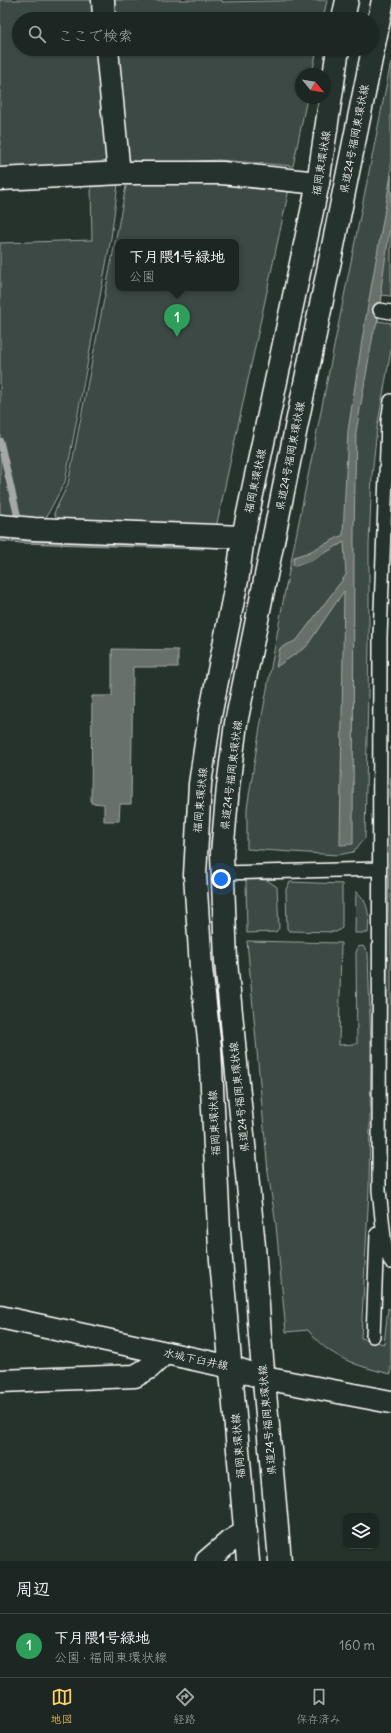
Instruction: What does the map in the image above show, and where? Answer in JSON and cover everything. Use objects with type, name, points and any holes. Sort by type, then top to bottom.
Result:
[{"type":"main road","points":[[103,0],[104,12]]},
{"type":"main road","points":[[344,12],[347,0]]},
{"type":"main road","name":"県道24号福岡東環状線","points":[[379,20],[383,0]]},
{"type":"main road","points":[[108,56],[118,164],[122,173]]},
{"type":"main road","name":"福岡東環状線","points":[[248,1561],[220,1249],[210,1048],[201,968],[195,867],[200,784],[210,716],[238,575],[243,537],[318,183],[337,56]]},
{"type":"main road","name":"県道24号福岡東環状線","points":[[280,1561],[254,1246],[226,962],[222,873],[228,787],[236,723],[372,56]]},
{"type":"main road","points":[[0,179],[122,173],[222,173],[318,183]]},
{"type":"main road","points":[[0,526],[34,529],[243,537]]},
{"type":"main road","name":"水城下臼井線","points":[[0,1317],[231,1367],[264,1378],[391,1402]]},
{"type":"main road","points":[[0,1382],[135,1376],[149,1368],[165,1353]]},
{"type":"main road","points":[[208,1561],[229,1542],[246,1532]]},
{"type":"lane","points":[[373,1336],[379,1190],[380,629],[388,422],[391,401]]},
{"type":"lane","points":[[222,873],[379,869]]},
{"type":"lane","points":[[379,1190],[385,1247],[391,1262]]},
{"type":"shaded area","points":[[0,0],[95,0],[96,12],[12,12],[12,56],[100,56],[110,163],[0,169]]},
{"type":"shaded area","points":[[112,0],[222,0],[222,2],[327,0],[324,12],[113,12]]},
{"type":"shaded area","points":[[117,56],[316,56],[313,68],[295,68],[295,104],[306,104],[293,166],[219,160],[137,164],[125,159]]},
{"type":"shaded area","points":[[391,62],[391,296],[382,295],[378,321],[391,323],[391,350],[377,428],[372,475],[369,545],[369,642],[365,838],[353,852],[338,855],[247,849],[247,808],[260,727],[285,591]]},
{"type":"shaded area","points":[[391,175],[391,221],[381,288],[382,300],[379,317],[373,335],[356,432],[354,532],[353,844],[340,845],[344,591],[306,647],[276,667],[280,648],[297,640],[346,575],[344,542],[311,561],[293,566],[294,557],[309,552],[343,535],[348,431],[363,334]]},
{"type":"shaded area","points":[[217,179],[289,189],[216,528],[60,525],[54,513],[68,484],[115,243],[115,291],[239,291],[239,239],[116,239],[127,181]]},
{"type":"shaded area","points":[[118,184],[111,238],[65,482],[42,525],[0,522],[0,243],[92,240],[91,187]]},
{"type":"shaded area","points":[[0,532],[205,544],[204,549],[21,543],[0,541]]},
{"type":"shaded area","points":[[112,649],[178,650],[178,667],[133,667],[131,804],[120,804],[119,821],[104,821],[104,804],[91,803],[92,696],[112,696]]},
{"type":"shaded area","points":[[391,747],[391,1040],[386,1037]]},
{"type":"shaded area","points":[[246,879],[267,880],[277,887],[279,928],[276,932],[247,933]]},
{"type":"shaded area","points":[[290,882],[342,884],[342,928],[336,932],[290,931],[287,929],[286,889]]},
{"type":"shaded area","points":[[356,891],[364,900],[368,910],[368,933],[355,933]]},
{"type":"shaded area","points":[[247,941],[341,943],[339,1045],[357,1044],[356,953],[358,947],[363,946],[368,953],[371,1048],[369,1189],[361,1338],[384,1344],[388,1308],[391,1310],[391,1374],[367,1368],[345,1360],[325,1347],[308,1330],[286,1332],[276,1225],[268,1172]]},
{"type":"waterway","points":[[0,441],[19,522]]},
{"type":"place","name":"下月隈1号緑地","points":[[177,337]]}]
